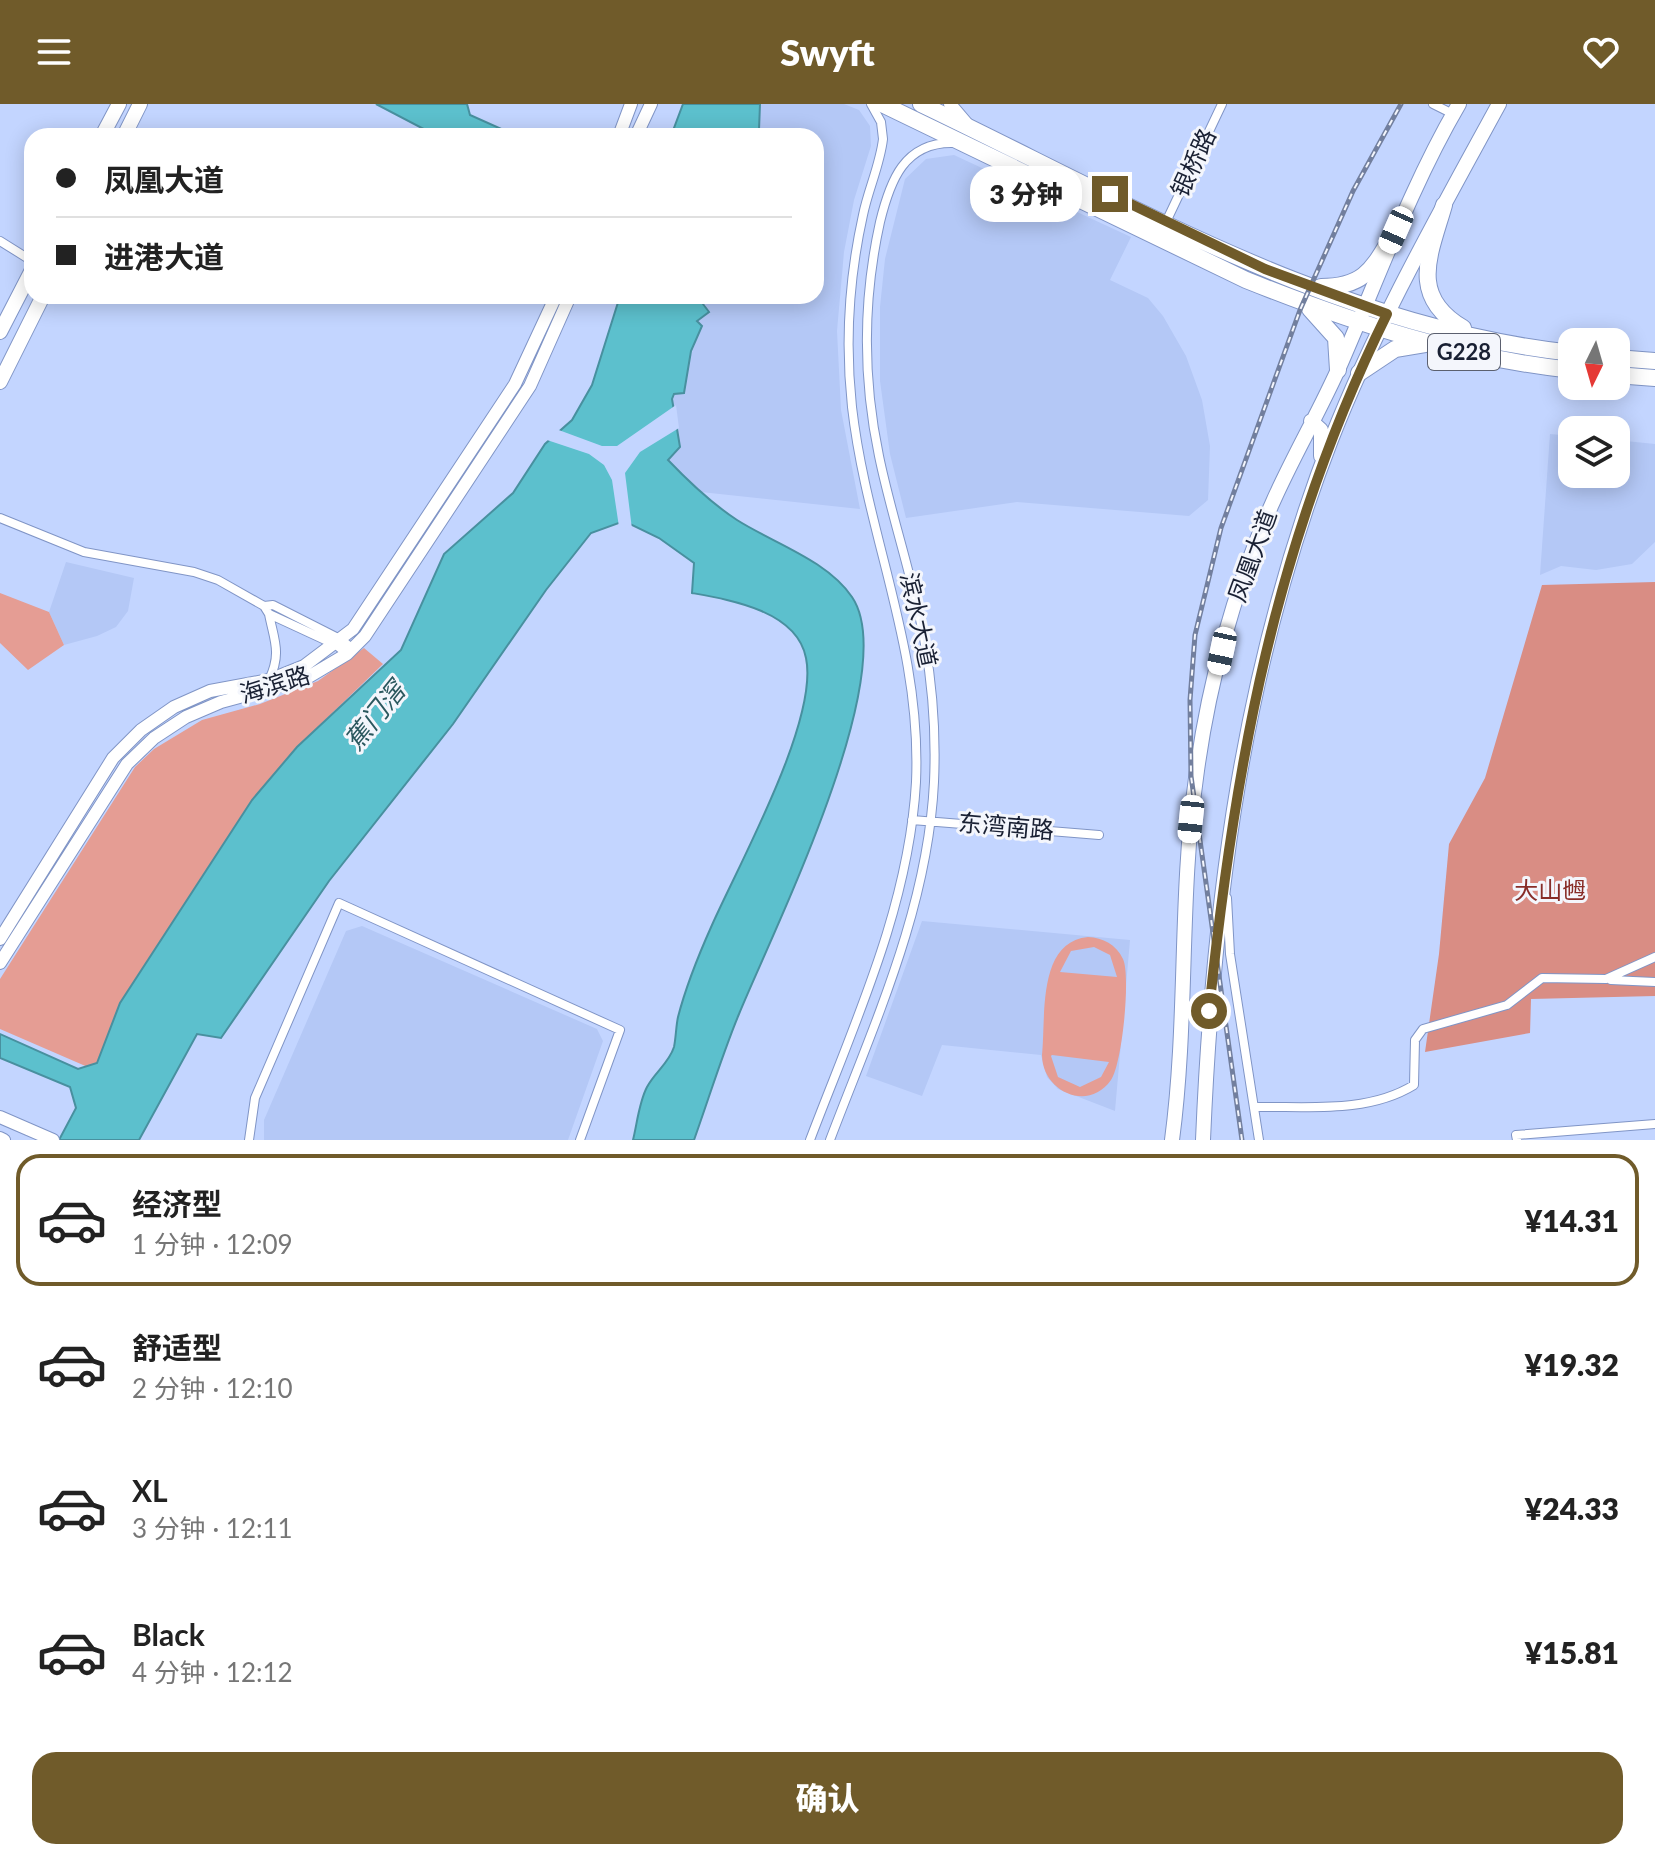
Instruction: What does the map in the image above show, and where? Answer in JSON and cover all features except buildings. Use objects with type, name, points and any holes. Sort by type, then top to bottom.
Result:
[{"type":"highway","name":"G228","points":[[882,104],[1246,280],[1306,295],[1384,322],[1440,346],[1558,367]]},
{"type":"highway","name":"G228","points":[[921,104],[1166,222],[1306,295]]},
{"type":"highway","points":[[1444,205],[1428,260],[1429,295],[1437,309],[1449,320],[1478,337]]},
{"type":"highway","points":[[1338,370],[1336,338],[1306,295],[1350,285],[1362,279],[1396,230]]},
{"type":"highway","name":"G228","points":[[1384,322],[1558,351]]},
{"type":"highway","points":[[1359,373],[1392,351],[1440,346],[1453,331]]},
{"type":"highway","points":[[1630,359],[1655,361]]},
{"type":"highway","points":[[1630,376],[1655,378]]},
{"type":"main road","points":[[106,128],[119,104]]},
{"type":"main road","points":[[128,128],[140,104]]},
{"type":"main road","name":"凤凰大道","points":[[1203,1140],[1207,1032],[1228,850],[1238,780],[1266,641],[1321,469],[1359,373],[1417,254],[1499,104]]},
{"type":"main road","name":"凤凰大道","points":[[1173,1140],[1189,841],[1196,775],[1222,651],[1243,578],[1270,507],[1338,370],[1396,230],[1456,109]]},
{"type":"main road","points":[[1388,248],[1391,263],[1397,267],[1417,254]]},
{"type":"main road","points":[[0,332],[24,286]]},
{"type":"main road","points":[[0,382],[39,304]]},
{"type":"main road","points":[[1311,421],[1321,430],[1321,469]]},
{"type":"street","points":[[622,128],[631,104]]},
{"type":"street","points":[[640,128],[651,104]]},
{"type":"street","name":"滨水大道","points":[[810,1140],[892,919],[912,820],[916,755],[911,672],[861,460],[850,383],[849,318],[855,254],[883,139],[881,122],[871,104]]},
{"type":"street","points":[[950,104],[969,127]]},
{"type":"street","name":"银桥路","points":[[1166,222],[1222,104]]},
{"type":"street","points":[[1433,104],[1456,109]]},
{"type":"street","name":"滨水大道","points":[[830,1140],[910,925],[931,821],[935,755],[929,670],[874,432],[868,382],[868,307],[878,232],[895,173],[911,155],[932,145],[967,145]]},
{"type":"street","points":[[0,241],[24,256]]},
{"type":"street","name":"海滨路","points":[[0,939],[113,758],[126,744],[157,718],[191,698],[229,685],[269,680],[304,666],[339,642],[363,617],[515,384],[552,304]]},
{"type":"street","name":"海滨路","points":[[0,963],[127,764],[140,751],[170,727],[203,709],[305,679],[350,652],[377,622],[530,386],[566,304]]},
{"type":"street","points":[[0,518],[84,552],[194,572],[230,586],[266,610],[278,645],[277,662],[269,680]]},
{"type":"street","points":[[266,610],[273,605],[339,642],[350,652]]},
{"type":"street","name":"东湾南路","points":[[912,820],[1099,835]]},
{"type":"street","name":"凤凰大道","points":[[1228,850],[1230,954],[1259,1140]]},
{"type":"street","points":[[249,1140],[255,1098],[339,903],[620,1030],[580,1140]]},
{"type":"street","points":[[1606,979],[1655,957]]},
{"type":"street","points":[[1254,1107],[1345,1107],[1389,1098],[1414,1085],[1415,1040],[1423,1029],[1507,1005],[1542,978],[1655,982]]},
{"type":"street","points":[[1,1118],[53,1140]]},
{"type":"street","points":[[1517,1140],[1516,1135],[1655,1124]]},
{"type":"shaded area","points":[[760,104],[844,104],[859,110],[870,126],[871,146],[854,200],[844,252],[837,331],[841,410],[860,509],[701,492],[668,460],[680,447],[672,399],[674,394],[684,392],[687,367],[701,326],[697,321],[706,309],[705,304],[824,304],[824,128],[760,128]]},
{"type":"shaded area","points":[[954,155],[1131,237],[1110,280],[1148,298],[1163,316],[1186,356],[1202,400],[1210,446],[1208,500],[1189,516],[1017,502],[906,518],[890,454],[880,381],[880,307],[885,259],[905,179],[926,159]]},
{"type":"shaded area","points":[[1550,434],[1558,435],[1558,488],[1630,488],[1630,441],[1655,444],[1655,542],[1632,564],[1596,570],[1561,566],[1540,575]]},
{"type":"shaded area","points":[[66,562],[134,578],[128,611],[116,627],[64,645],[49,612]]},
{"type":"shaded area","points":[[0,593],[49,612],[64,645],[28,670],[0,643]]},
{"type":"shaded area","points":[[364,648],[383,664],[297,747],[252,800],[120,1003],[97,1063],[90,1068],[0,1029],[0,979],[135,767],[154,749],[202,720],[260,704],[318,681]]},
{"type":"shaded area","points":[[922,921],[1130,940],[1115,1111],[1058,1089],[1047,1077],[1041,1055],[942,1045],[922,1096],[866,1076]]},
{"type":"shaded area","points":[[362,926],[597,1029],[603,1041],[568,1140],[264,1140],[264,1120],[346,931]]},
{"type":"shaded area","points":[[1088,937],[1104,940],[1120,954],[1125,968],[1126,1001],[1119,1057],[1111,1080],[1091,1095],[1079,1096],[1058,1087],[1044,1068],[1042,1055],[1047,983],[1060,952],[1072,942]],"holes":[[[1094,947],[1110,955],[1117,977],[1060,972],[1071,951]],[[1052,1055],[1109,1062],[1101,1077],[1080,1087],[1058,1077]]]},
{"type":"green space","name":"大山乸","points":[[1655,582],[1655,996],[1531,999],[1530,1033],[1425,1052],[1439,954],[1449,844],[1485,778],[1542,585]]},
{"type":"water","points":[[376,104],[467,104],[470,115],[499,128],[422,128]]},
{"type":"water","points":[[683,104],[760,104],[759,128],[674,128]]},
{"type":"water","name":"蕉门滘","points":[[617,304],[703,304],[709,312],[697,321],[702,326],[691,351],[684,393],[674,394],[672,399],[680,447],[668,460],[727,513],[829,573],[852,597],[863,633],[860,682],[847,741],[827,803],[733,1029],[694,1140],[633,1140],[644,1093],[674,1047],[678,1017],[698,959],[789,754],[807,685],[806,658],[800,642],[790,629],[776,619],[743,604],[692,593],[694,563],[659,538],[624,521],[591,533],[546,590],[453,724],[329,881],[221,1038],[197,1034],[139,1140],[59,1140],[76,1108],[70,1087],[0,1058],[0,1034],[78,1069],[97,1063],[120,1003],[252,800],[297,747],[401,650],[444,554],[513,493],[545,444],[572,420],[592,385]]},
{"type":"pier","points":[[676,405],[679,428],[640,452],[625,473],[632,529],[619,527],[612,480],[604,465],[589,454],[544,439],[556,429],[602,446],[617,446]]},
{"type":"railway","points":[[1242,1140],[1191,776],[1190,700],[1195,635],[1221,528],[1300,310],[1353,191],[1401,104]]},
{"type":"route","points":[[1110,194],[1265,269],[1387,314],[1359,373],[1314,487],[1266,641],[1238,780],[1221,886],[1209,1011]]}]
